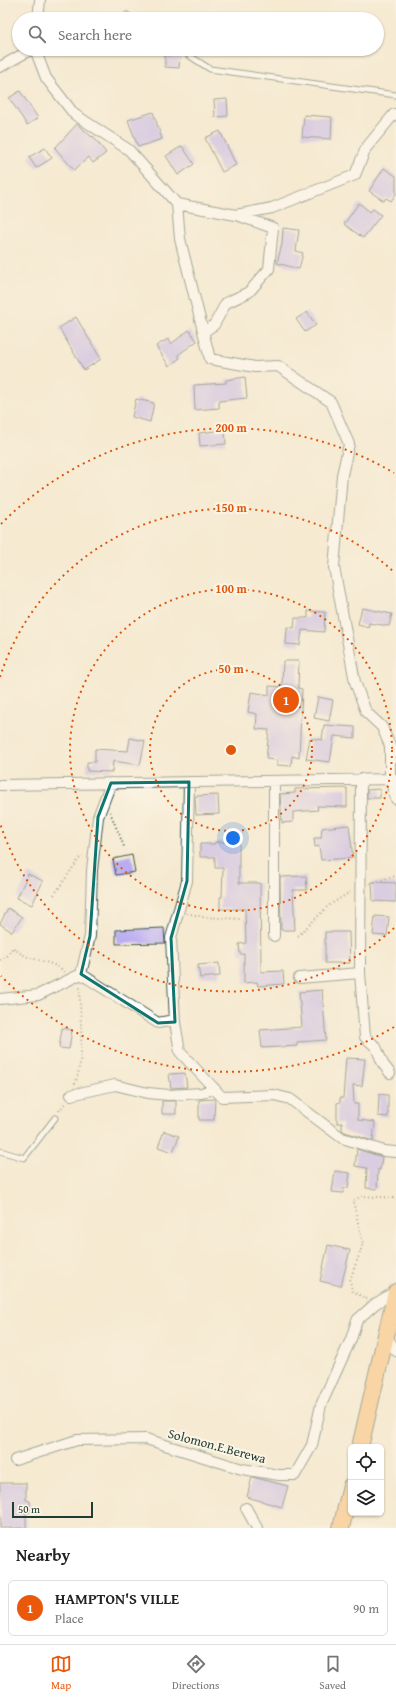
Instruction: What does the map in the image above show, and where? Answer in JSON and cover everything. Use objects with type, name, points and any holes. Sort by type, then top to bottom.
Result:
[{"type":"highway","points":[[361,1444],[396,1291]]},
{"type":"highway","points":[[341,1528],[348,1499]]},
{"type":"street","points":[[39,12],[40,0]]},
{"type":"street","points":[[0,67],[21,56]]},
{"type":"street","points":[[37,56],[46,78],[74,114],[129,150],[177,204],[180,239],[210,359],[255,367],[278,366],[331,402],[349,444],[342,475],[334,567],[355,682],[366,712],[382,727],[393,749],[393,779],[396,799]]},
{"type":"street","points":[[236,215],[272,208],[356,175],[366,148],[394,114],[396,114]]},
{"type":"street","points":[[177,204],[236,215],[273,228],[269,269],[249,292],[226,303],[214,325],[203,332]]},
{"type":"street","points":[[0,785],[393,779]]},
{"type":"street","points":[[361,780],[360,973],[364,1037],[376,1047],[383,1064],[390,1073]]},
{"type":"street","points":[[274,781],[274,936]]},
{"type":"street","points":[[189,782],[187,881],[171,938],[176,1022],[180,1052],[222,1096],[274,1095],[290,1098],[342,1138],[384,1151],[396,1152]]},
{"type":"street","points":[[81,974],[90,936],[94,850],[98,817],[111,783]]},
{"type":"street","points":[[299,978],[360,973]]},
{"type":"street","points":[[81,974],[158,1023],[174,1020],[176,1022]]},
{"type":"street","points":[[0,999],[38,995],[81,974]]},
{"type":"street","points":[[71,1095],[114,1085],[148,1093],[169,1095],[202,1093],[214,1088]]},
{"type":"street","name":"Solomon.E.Berewa","points":[[14,1460],[77,1440],[146,1439],[242,1469],[279,1475],[295,1475],[312,1446],[321,1405],[351,1340],[357,1320],[375,1304],[396,1291]]},
{"type":"street","points":[[385,1334],[396,1351]]},
{"type":"street","points":[[246,1508],[257,1528]]},
{"type":"lane","points":[[190,56],[210,69],[396,95]]},
{"type":"lane","points":[[0,1151],[24,1158],[54,1118]]},
{"type":"path","points":[[104,800],[116,823],[125,849]]},
{"type":"path","points":[[54,895],[79,860],[94,850]]},
{"type":"path","points":[[298,936],[328,906],[361,885],[396,876]]},
{"type":"path","points":[[179,910],[202,918],[240,919]]},
{"type":"path","points":[[0,960],[7,956],[13,947],[19,954],[37,961],[58,966],[71,978]]},
{"type":"path","points":[[54,1118],[71,1095],[76,1079],[82,1024],[79,1006],[81,974]]},
{"type":"path","points":[[375,1304],[352,1291],[350,1280],[363,1244],[353,1200],[362,1196],[396,1198]]},
{"type":"highlighted area","points":[[189,782],[187,881],[171,938],[175,1022],[158,1023],[81,974],[90,936],[98,817],[111,783]]},
{"type":"building","points":[[165,56],[180,56],[179,68],[165,67]]},
{"type":"building","points":[[20,91],[38,118],[27,125],[9,98]]},
{"type":"building","points":[[227,99],[228,116],[215,117],[214,100]]},
{"type":"building","points":[[153,112],[162,139],[138,147],[128,120]]},
{"type":"building","points":[[304,115],[332,117],[331,139],[302,137]]},
{"type":"building","points":[[77,124],[92,137],[93,136],[106,153],[93,163],[89,157],[74,170],[55,148]]},
{"type":"building","points":[[220,131],[236,165],[222,172],[205,138]]},
{"type":"building","points":[[182,146],[194,164],[178,175],[166,156]]},
{"type":"building","points":[[45,148],[52,158],[36,168],[29,157]]},
{"type":"building","points":[[384,168],[396,176],[396,194],[391,201],[386,198],[384,201],[369,191]]},
{"type":"building","points":[[359,203],[370,212],[373,209],[381,215],[363,238],[344,224]]},
{"type":"building","points":[[283,228],[299,230],[296,251],[303,253],[299,269],[277,263],[282,244]]},
{"type":"building","points":[[307,312],[316,325],[305,332],[296,319]]},
{"type":"building","points":[[76,317],[101,359],[84,370],[59,328]]},
{"type":"building","points":[[189,330],[197,341],[178,355],[180,358],[169,366],[156,346],[168,339],[171,344]]},
{"type":"building","points":[[245,377],[247,398],[219,401],[219,408],[195,410],[194,385],[226,383],[226,380]]},
{"type":"building","points":[[136,399],[154,403],[150,422],[132,417]]},
{"type":"building","points":[[225,430],[226,444],[200,446],[199,433]]},
{"type":"building","points":[[362,608],[392,614],[389,626],[369,623],[368,627],[358,624]]},
{"type":"building","points":[[308,611],[325,612],[324,632],[302,630],[300,645],[286,644],[287,627],[294,628],[295,618],[308,618]]},
{"type":"building","points":[[283,661],[299,661],[298,688],[302,689],[299,758],[292,756],[291,766],[277,765],[277,760],[266,759],[269,730],[256,729],[257,714],[248,712],[251,692],[269,695],[269,686],[282,687]]},
{"type":"building","points":[[318,697],[333,700],[329,721],[314,718]]},
{"type":"building","points":[[324,725],[355,727],[355,738],[334,736],[330,762],[306,759],[310,738],[322,740]]},
{"type":"building","points":[[130,738],[145,741],[140,765],[113,761],[112,772],[87,771],[87,762],[95,762],[95,749],[128,751]]},
{"type":"building","points":[[347,788],[347,807],[317,806],[318,810],[293,812],[293,822],[282,823],[280,794],[295,793],[295,789]]},
{"type":"building","points":[[380,789],[380,798],[367,798],[367,790]]},
{"type":"building","points":[[218,795],[219,814],[196,815],[195,796]]},
{"type":"building","points":[[349,825],[353,858],[321,860],[319,846],[315,847],[314,838],[321,838],[322,828]]},
{"type":"building","points":[[215,842],[239,842],[239,883],[260,883],[261,972],[283,971],[284,984],[258,986],[257,982],[244,983],[244,954],[240,954],[239,944],[246,943],[245,909],[220,909],[223,868],[215,868],[215,857],[200,857],[200,844],[215,844]]},
{"type":"building","points":[[132,855],[135,872],[116,875],[113,859]]},
{"type":"building","points":[[28,874],[43,881],[32,905],[17,898]]},
{"type":"building","points":[[306,876],[307,890],[293,890],[295,930],[281,930],[280,877]]},
{"type":"building","points":[[372,882],[396,883],[396,902],[373,901]]},
{"type":"building","points":[[8,908],[22,917],[12,932],[0,924]]},
{"type":"building","points":[[375,916],[389,917],[387,936],[373,935]]},
{"type":"building","points":[[164,928],[165,943],[116,944],[116,930]]},
{"type":"building","points":[[325,932],[349,932],[350,963],[325,963]]},
{"type":"building","points":[[219,963],[220,976],[200,978],[198,965]]},
{"type":"building","points":[[322,990],[326,1040],[297,1042],[297,1046],[262,1048],[260,1030],[302,1027],[299,992]]},
{"type":"building","points":[[62,1028],[72,1030],[69,1049],[59,1048]]},
{"type":"building","points":[[346,1058],[365,1059],[362,1086],[353,1085],[354,1104],[358,1104],[358,1120],[375,1122],[373,1141],[345,1132],[342,1130],[342,1123],[337,1123],[337,1103],[340,1102],[340,1098],[343,1098]]},
{"type":"building","points":[[185,1073],[187,1087],[171,1088],[169,1074]]},
{"type":"building","points":[[379,1094],[388,1095],[388,1117],[378,1116]]},
{"type":"building","points":[[215,1099],[214,1120],[199,1120],[199,1100]]},
{"type":"building","points":[[162,1101],[176,1101],[176,1114],[162,1114]]},
{"type":"building","points":[[164,1131],[179,1136],[173,1152],[158,1147]]},
{"type":"building","points":[[357,1149],[382,1157],[380,1170],[378,1169],[377,1189],[366,1188],[367,1168],[355,1166]]},
{"type":"building","points":[[335,1171],[350,1173],[348,1188],[344,1188],[343,1193],[332,1192]]},
{"type":"building","points":[[328,1245],[350,1250],[341,1286],[320,1281]]},
{"type":"building","points":[[252,1477],[288,1486],[282,1507],[247,1497]]},
{"type":"building","points":[[0,1483],[26,1483],[26,1500],[30,1501],[30,1512],[26,1512],[26,1528],[0,1528]]},
{"type":"place","name":"HAMPTON'S VILLE","points":[[286,700]]}]
